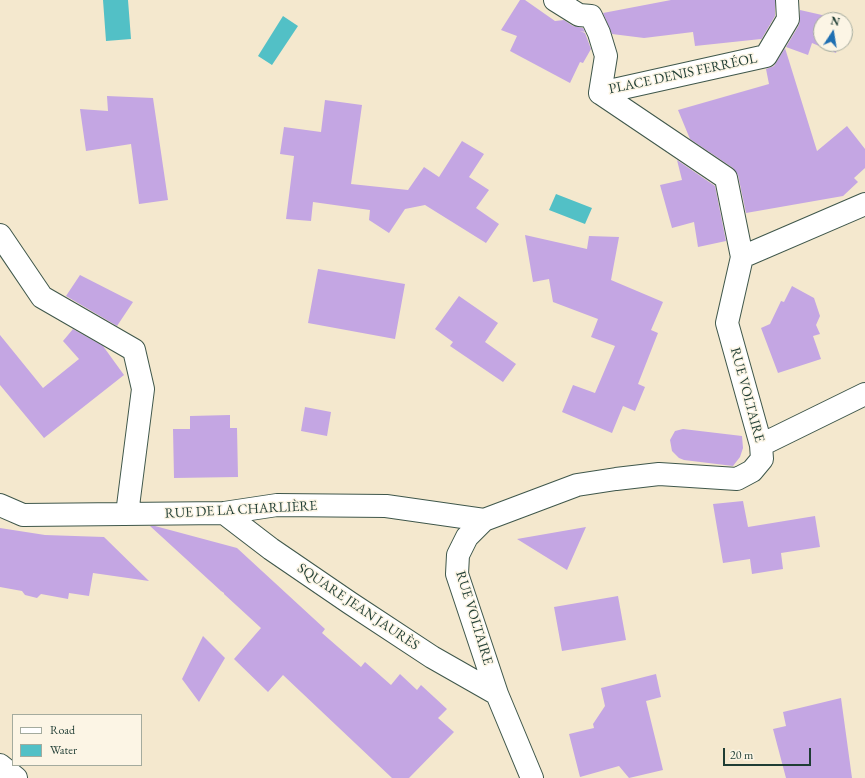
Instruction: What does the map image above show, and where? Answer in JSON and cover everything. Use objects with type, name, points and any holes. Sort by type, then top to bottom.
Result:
[{"type":"street","points":[[555,0],[579,15],[590,16],[599,33],[606,56],[600,93]]},
{"type":"street","name":"PLACE DENIS FERRÉOL","points":[[600,93],[766,56],[788,19],[786,0]]},
{"type":"street","name":"RUE VOLTAIRE","points":[[532,778],[497,694],[458,574],[458,555],[467,537],[484,520],[577,485],[659,474],[737,479],[752,471],[762,459],[761,445],[727,323],[742,257],[726,178],[600,93]]},
{"type":"street","points":[[742,257],[865,204]]},
{"type":"street","points":[[0,235],[42,297],[134,350],[143,389],[127,514]]},
{"type":"street","points":[[761,445],[865,394]]},
{"type":"street","name":"RUE DE LA CHARLIÈRE","points":[[0,505],[23,515],[224,513],[277,505],[386,506],[484,520]]},
{"type":"street","name":"SQUARE JEAN JAURÈS","points":[[224,513],[271,549],[350,603],[432,657],[497,694]]},
{"type":"street","points":[[0,766],[16,778]]},
{"type":"water","points":[[103,0],[128,0],[131,39],[106,41]]},
{"type":"water","points":[[283,16],[298,26],[272,65],[258,56]]},
{"type":"water","points":[[556,194],[592,208],[585,224],[549,210]]},
{"type":"building","points":[[520,0],[525,0],[555,21],[564,20],[573,26],[583,28],[585,32],[580,31],[585,33],[591,49],[583,63],[580,62],[570,83],[510,51],[517,36],[501,30]]},
{"type":"building","points":[[671,0],[775,0],[775,16],[761,40],[695,46],[693,32],[644,38],[612,34],[603,13]]},
{"type":"building","points":[[800,10],[813,13],[813,43],[808,55],[786,47],[799,25]]},
{"type":"building","points":[[785,48],[817,151],[847,126],[865,149],[865,168],[854,178],[858,182],[843,196],[746,213],[738,175],[733,168],[690,139],[678,110],[769,84],[766,69],[774,66]]},
{"type":"building","points":[[107,96],[153,98],[168,200],[139,204],[131,144],[86,151],[80,109],[108,111]]},
{"type":"building","points":[[325,100],[362,105],[351,184],[408,190],[424,167],[439,177],[462,141],[484,154],[469,177],[489,190],[476,208],[499,224],[486,243],[425,205],[405,209],[389,233],[369,220],[370,210],[313,202],[311,221],[286,219],[294,156],[280,154],[284,127],[321,132]]},
{"type":"building","points":[[677,160],[715,186],[726,241],[698,247],[694,222],[672,228],[660,185],[682,180]]},
{"type":"building","points":[[525,235],[587,249],[589,236],[619,237],[611,280],[663,302],[651,330],[658,333],[638,384],[645,387],[635,411],[623,406],[612,433],[562,412],[573,385],[595,393],[615,346],[591,337],[598,319],[553,302],[549,279],[533,282]]},
{"type":"building","points":[[318,269],[405,284],[395,339],[308,323]]},
{"type":"building","points":[[80,275],[133,302],[117,326],[66,296]]},
{"type":"building","points":[[792,286],[814,298],[820,316],[816,325],[820,334],[813,336],[821,359],[778,373],[761,328],[770,324],[781,301],[784,302]]},
{"type":"building","points":[[459,296],[498,323],[485,342],[516,364],[503,382],[450,346],[453,342],[435,329]]},
{"type":"building","points":[[73,329],[103,346],[124,375],[44,438],[0,385],[0,335],[43,388],[79,359],[63,341]]},
{"type":"building","points":[[305,407],[331,412],[327,436],[301,431]]},
{"type":"building","points":[[230,415],[230,428],[237,428],[238,477],[174,478],[173,429],[190,429],[190,416]]},
{"type":"building","points":[[683,429],[742,436],[743,448],[740,457],[733,466],[684,460],[679,458],[672,451],[670,440],[675,431]]},
{"type":"building","points":[[743,501],[748,527],[815,516],[820,547],[781,553],[783,569],[752,574],[750,559],[723,563],[713,504]]},
{"type":"building","points":[[150,526],[155,526],[237,548],[325,629],[322,633],[361,667],[365,662],[391,685],[400,674],[417,690],[421,685],[447,709],[438,718],[454,732],[409,778],[392,778],[283,675],[268,692],[234,659],[261,628]]},
{"type":"building","points":[[586,527],[567,570],[517,539]]},
{"type":"building","points":[[0,528],[45,535],[104,537],[149,581],[93,573],[89,596],[69,593],[68,599],[41,594],[37,598],[25,595],[22,591],[0,587]]},
{"type":"building","points":[[618,596],[626,640],[562,651],[554,607]]},
{"type":"building","points":[[203,636],[225,658],[199,702],[182,679]]},
{"type":"building","points":[[656,674],[661,697],[646,701],[663,770],[629,778],[619,766],[580,777],[569,734],[594,728],[593,724],[605,706],[601,688]]},
{"type":"building","points":[[841,698],[852,778],[786,778],[773,729],[786,726],[783,712]]}]
